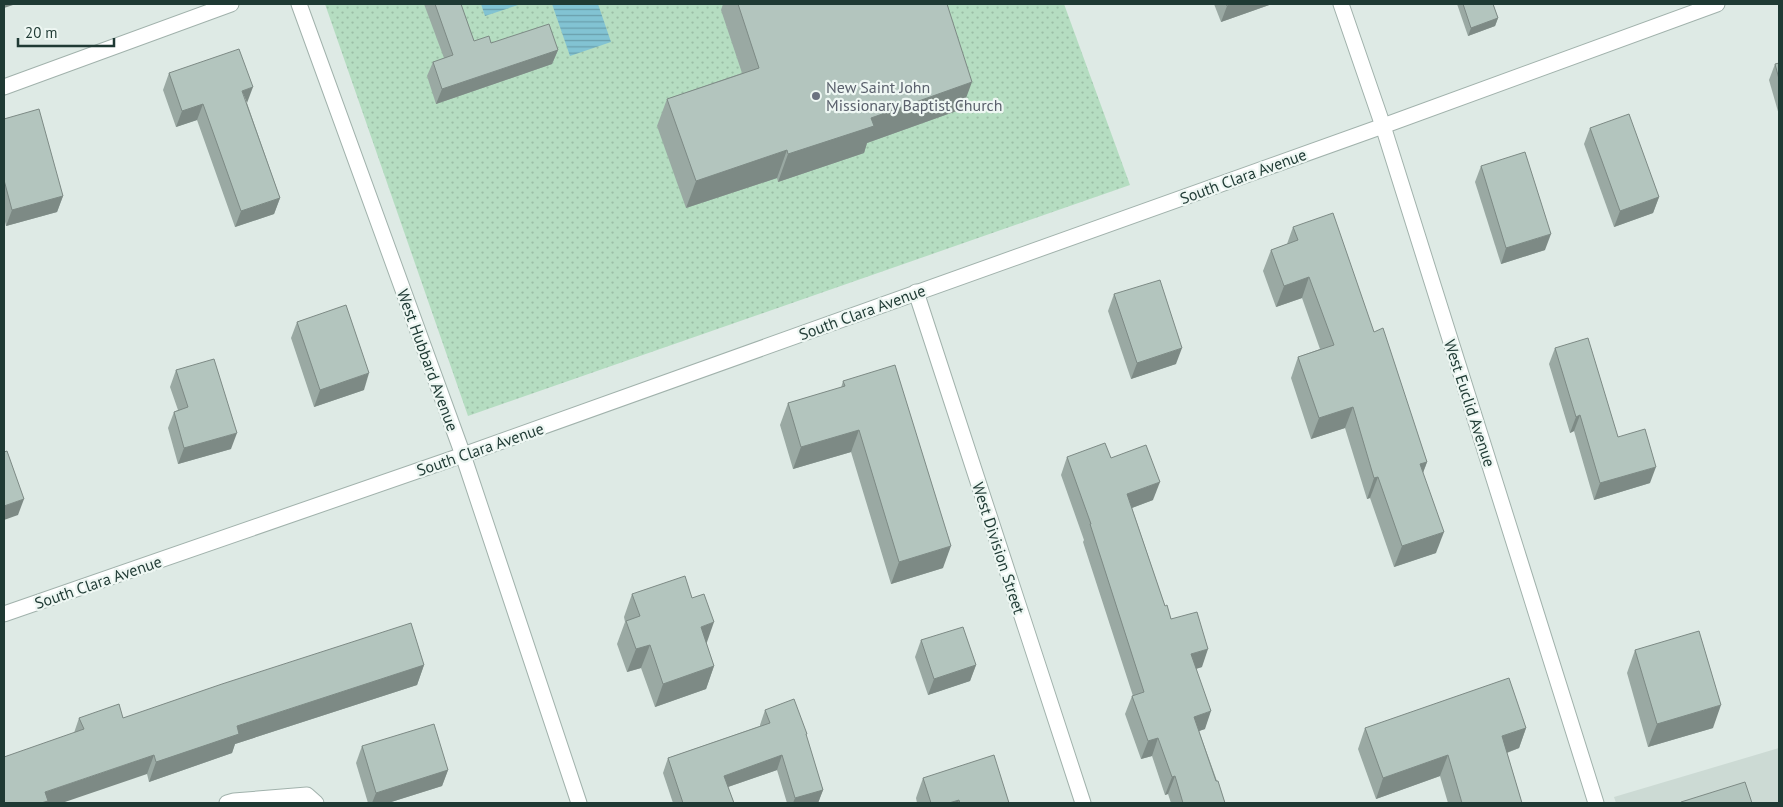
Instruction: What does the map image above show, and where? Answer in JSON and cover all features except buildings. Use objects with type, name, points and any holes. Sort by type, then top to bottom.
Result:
[{"type":"street","points":[[4,87],[231,4]]},
{"type":"street","name":"West Hubbard Avenue","points":[[299,4],[463,455],[579,803]]},
{"type":"street","name":"West Euclid Avenue","points":[[1341,4],[1383,126],[1596,803]]},
{"type":"street","name":"South Clara Avenue","points":[[4,614],[463,455],[1383,126],[1717,4]]},
{"type":"street","name":"West Division Street","points":[[916,292],[1083,803]]},
{"type":"street","points":[[231,802],[307,795],[316,803]]},
{"type":"shaded area","points":[[1779,748],[1779,803],[1616,803],[1614,797]]},
{"type":"green space","points":[[325,4],[1064,4],[1130,185],[468,416]]},
{"type":"water","points":[[481,4],[521,4],[485,16]]},
{"type":"water","points":[[552,4],[598,4],[611,42],[570,56]]},
{"type":"place","name":"New Saint John Missionary Baptist Church","points":[[816,96]]}]
